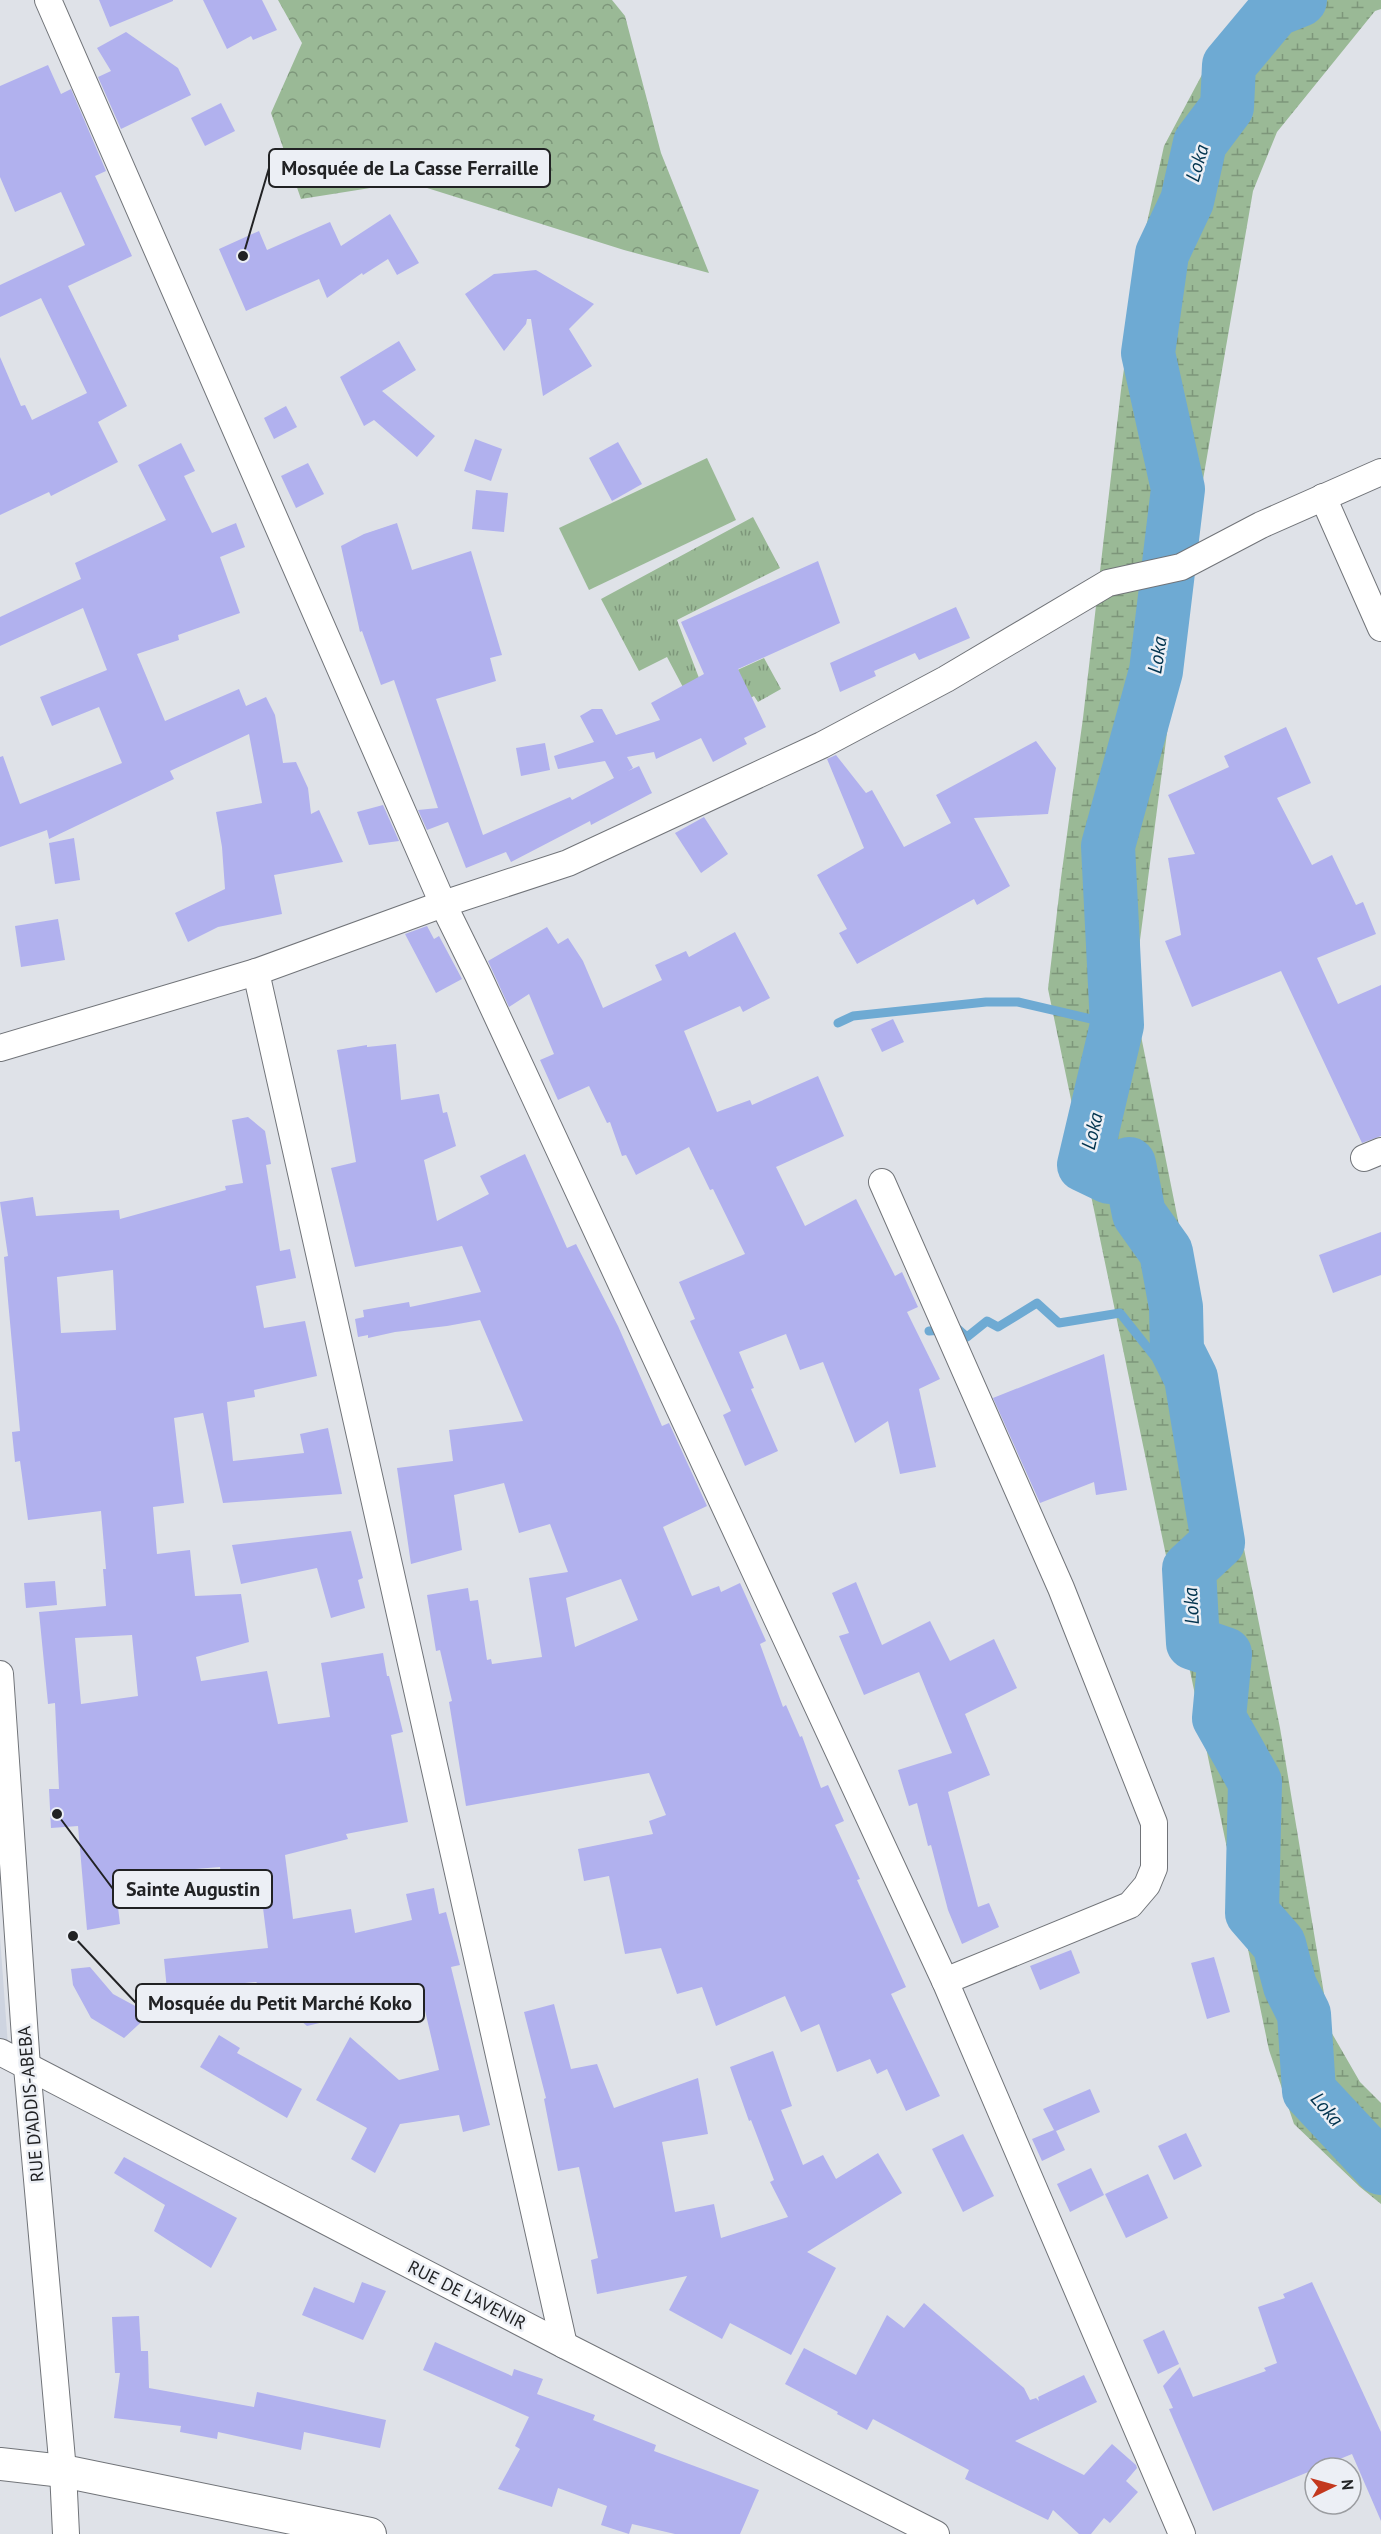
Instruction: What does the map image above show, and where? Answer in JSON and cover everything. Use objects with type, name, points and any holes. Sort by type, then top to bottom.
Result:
[{"type":"street","points":[[48,0],[443,904],[945,1981],[1182,2534]]},
{"type":"street","points":[[0,1048],[256,972],[443,904],[567,863],[822,745],[946,679],[1108,583],[1181,567],[1261,525],[1381,472]]},
{"type":"street","points":[[1323,497],[1381,628]]},
{"type":"street","points":[[256,972],[564,2345]]},
{"type":"street","points":[[882,1182],[1061,1588],[1154,1823],[1154,1868],[1147,1885],[1130,1905],[945,1981]]},
{"type":"street","name":"RUE D'ADDIS-ABEBA","points":[[0,1674],[27,2067],[63,2471],[66,2534]]},
{"type":"street","name":"RUE DE L'AVENIR","points":[[0,2052],[564,2345],[936,2534]]},
{"type":"street","points":[[0,2464],[63,2471],[370,2534]]},
{"type":"shaded area","points":[[0,1937],[8,2046],[0,2042]]},
{"type":"green space","points":[[278,0],[612,0],[625,16],[661,153],[709,273],[624,250],[408,182],[301,199],[271,113],[302,43]]},
{"type":"green space","points":[[1264,0],[1381,0],[1381,9],[1375,11],[1277,132],[1253,191],[1191,549],[1140,940],[1137,1016],[1280,1728],[1330,2030],[1360,2082],[1381,2103],[1381,2204],[1294,2124],[1269,2050],[1048,989],[1083,718],[1121,390],[1140,254],[1164,146],[1205,69]]},
{"type":"green space","points":[[707,458],[736,520],[589,590],[559,528]]},
{"type":"green space","points":[[753,517],[780,568],[677,620],[702,686],[764,658],[781,689],[758,702],[754,696],[733,708],[685,691],[667,657],[639,671],[601,599]]},
{"type":"building","points":[[99,0],[173,0],[173,1],[110,27]]},
{"type":"building","points":[[203,0],[262,0],[277,30],[253,40],[251,36],[227,49]]},
{"type":"building","points":[[126,32],[178,68],[191,95],[121,129],[98,77],[111,71],[97,48]]},
{"type":"building","points":[[48,65],[61,94],[71,89],[106,171],[95,176],[132,256],[68,286],[127,406],[98,422],[118,462],[51,496],[49,492],[0,515],[0,357],[21,406],[25,405],[32,420],[87,393],[41,298],[0,317],[0,285],[85,245],[61,192],[15,212],[0,177],[0,86]]},
{"type":"building","points":[[221,103],[235,131],[205,146],[191,118]]},
{"type":"building","points":[[390,214],[419,263],[397,275],[388,259],[363,275],[362,273],[327,298],[319,279],[246,311],[219,249],[259,231],[267,250],[330,222],[341,246]]},
{"type":"building","points":[[536,270],[594,304],[569,329],[592,366],[543,396],[531,319],[527,319],[526,324],[504,351],[465,294],[494,274]]},
{"type":"building","points":[[399,341],[416,370],[382,391],[435,436],[417,457],[374,420],[364,426],[340,377]]},
{"type":"building","points":[[286,406],[297,427],[274,439],[264,418]]},
{"type":"building","points":[[475,439],[502,449],[491,481],[464,471]]},
{"type":"building","points":[[618,442],[642,484],[612,501],[589,458]]},
{"type":"building","points":[[181,443],[195,471],[184,476],[212,533],[236,523],[245,547],[220,557],[240,613],[178,635],[179,640],[137,654],[165,721],[239,689],[246,706],[266,697],[275,715],[283,763],[296,762],[308,788],[311,814],[319,810],[343,862],[274,875],[282,914],[218,927],[188,942],[175,913],[225,889],[222,847],[216,812],[262,803],[249,734],[170,771],[174,779],[49,839],[47,830],[0,847],[0,757],[3,756],[20,804],[122,763],[99,707],[52,726],[40,697],[107,670],[83,608],[0,646],[0,617],[81,579],[75,563],[166,520],[138,465]]},
{"type":"building","points":[[308,463],[324,494],[296,508],[281,476]]},
{"type":"building","points":[[476,490],[508,493],[504,532],[472,529]]},
{"type":"building","points":[[397,523],[412,570],[471,551],[502,655],[490,658],[496,681],[436,699],[483,835],[570,797],[572,800],[614,778],[605,761],[558,769],[554,756],[594,742],[580,716],[592,709],[602,709],[616,735],[660,720],[651,703],[704,674],[681,622],[818,561],[840,623],[738,669],[766,727],[744,738],[747,744],[713,762],[701,738],[656,759],[654,752],[627,757],[633,768],[628,771],[639,766],[652,793],[591,825],[590,821],[511,862],[506,852],[466,868],[448,822],[427,830],[418,810],[438,808],[394,680],[381,685],[362,631],[360,632],[341,546],[364,534]]},
{"type":"building","points":[[956,607],[970,638],[919,660],[915,653],[874,671],[876,676],[840,692],[830,663]]},
{"type":"building","points":[[1286,727],[1311,783],[1277,798],[1312,865],[1332,855],[1356,905],[1363,902],[1376,934],[1317,958],[1338,1004],[1381,985],[1381,1136],[1362,1143],[1281,971],[1192,1007],[1165,941],[1181,935],[1168,858],[1195,854],[1168,795],[1229,767],[1224,756]]},
{"type":"building","points":[[1036,741],[1056,768],[1048,814],[974,818],[1010,886],[977,905],[974,899],[857,964],[839,933],[847,929],[817,875],[864,848],[827,759],[836,755],[866,793],[872,790],[904,847],[951,823],[936,795]]},
{"type":"building","points":[[545,743],[550,770],[521,776],[516,748]]},
{"type":"building","points":[[383,805],[399,841],[369,845],[357,812]]},
{"type":"building","points":[[704,817],[728,854],[701,873],[675,833]]},
{"type":"building","points":[[74,838],[80,880],[55,884],[49,843]]},
{"type":"building","points":[[58,919],[65,960],[21,967],[15,926]]},
{"type":"building","points":[[427,926],[434,939],[439,936],[462,979],[436,993],[405,934]]},
{"type":"building","points":[[547,927],[558,944],[568,938],[583,961],[603,1008],[662,980],[655,965],[686,951],[689,957],[735,932],[770,998],[743,1012],[740,1006],[684,1031],[717,1112],[750,1100],[752,1105],[818,1076],[844,1136],[776,1167],[805,1226],[856,1199],[895,1276],[902,1272],[918,1307],[907,1312],[940,1379],[919,1389],[936,1467],[900,1474],[888,1421],[855,1443],[823,1362],[800,1370],[786,1334],[739,1352],[754,1388],[751,1389],[778,1451],[745,1466],[723,1415],[731,1411],[690,1321],[695,1319],[679,1282],[745,1254],[689,1147],[636,1175],[626,1155],[622,1156],[610,1122],[607,1123],[589,1086],[558,1100],[540,1060],[554,1054],[529,994],[509,1007],[488,961]]},
{"type":"building","points":[[893,1019],[904,1042],[882,1052],[871,1029]]},
{"type":"building","points":[[396,1044],[401,1100],[439,1094],[443,1113],[447,1112],[456,1146],[424,1160],[437,1221],[489,1194],[480,1176],[525,1154],[567,1248],[576,1244],[618,1326],[662,1426],[669,1423],[707,1506],[663,1527],[692,1596],[719,1586],[721,1592],[740,1583],[766,1641],[760,1644],[783,1707],[786,1705],[800,1737],[802,1736],[821,1788],[828,1785],[844,1821],[835,1825],[860,1879],[857,1880],[906,1987],[891,1994],[940,2096],[906,2111],[887,2069],[877,2074],[870,2059],[837,2072],[819,2024],[801,2032],[785,1996],[716,2026],[702,1987],[677,1994],[661,1948],[625,1954],[609,1876],[584,1881],[578,1849],[653,1834],[649,1821],[666,1815],[649,1773],[466,1806],[449,1702],[452,1701],[440,1650],[436,1651],[427,1595],[468,1588],[470,1601],[478,1600],[487,1660],[491,1659],[492,1664],[542,1657],[529,1578],[568,1572],[550,1524],[519,1533],[504,1483],[454,1495],[462,1550],[411,1564],[397,1468],[453,1461],[449,1430],[523,1421],[480,1320],[368,1338],[368,1335],[358,1337],[355,1319],[364,1317],[363,1310],[409,1302],[410,1307],[481,1292],[462,1246],[355,1267],[331,1168],[356,1162],[337,1050],[367,1045],[367,1047]],"holes":[[[621,1579],[638,1620],[575,1647],[566,1598]]]},
{"type":"building","points":[[248,1117],[265,1131],[271,1164],[266,1165],[280,1251],[290,1249],[296,1278],[256,1286],[264,1328],[305,1321],[317,1376],[254,1390],[255,1397],[227,1402],[233,1461],[304,1453],[300,1434],[328,1428],[342,1494],[223,1503],[203,1413],[174,1418],[184,1503],[153,1507],[157,1554],[190,1550],[195,1596],[241,1594],[249,1642],[196,1657],[201,1681],[267,1671],[278,1724],[330,1717],[321,1663],[383,1653],[403,1732],[391,1735],[408,1822],[346,1834],[348,1839],[285,1855],[293,1919],[351,1909],[355,1933],[412,1920],[406,1894],[434,1888],[439,1914],[446,1912],[460,1965],[451,1967],[490,2125],[463,2132],[459,2115],[400,2124],[375,2173],[351,2159],[367,2128],[316,2100],[350,2037],[399,2080],[439,2070],[422,1998],[307,2026],[256,1982],[167,1990],[164,1959],[268,1948],[262,1900],[226,1906],[220,1867],[158,1872],[160,1887],[139,1888],[140,1897],[117,1899],[120,1924],[87,1930],[78,1826],[51,1828],[49,1789],[59,1789],[55,1703],[48,1704],[39,1612],[106,1606],[103,1569],[106,1569],[101,1511],[28,1520],[20,1461],[15,1462],[12,1432],[20,1431],[4,1257],[8,1256],[0,1202],[33,1197],[36,1216],[119,1210],[120,1219],[226,1190],[225,1186],[243,1183],[232,1120]],"holes":[[[113,1270],[116,1330],[61,1333],[57,1277]],[[132,1635],[138,1696],[81,1704],[75,1638]]]},
{"type":"building","points":[[1381,1232],[1381,1275],[1333,1293],[1319,1255]]},
{"type":"building","points":[[1104,1354],[1127,1490],[1096,1495],[1094,1482],[1040,1503],[993,1398]]},
{"type":"building","points":[[351,1531],[363,1578],[358,1580],[365,1608],[331,1618],[317,1568],[241,1584],[232,1545]]},
{"type":"building","points":[[55,1581],[57,1605],[26,1608],[24,1583]]},
{"type":"building","points":[[856,1582],[882,1645],[930,1621],[950,1661],[994,1639],[1017,1688],[965,1714],[990,1775],[948,1792],[978,1907],[989,1903],[999,1927],[962,1944],[948,1910],[917,1803],[909,1806],[898,1770],[952,1753],[919,1672],[864,1695],[839,1636],[849,1633],[832,1593]]},
{"type":"building","points":[[1071,1950],[1080,1973],[1040,1990],[1030,1966]]},
{"type":"building","points":[[1214,1957],[1230,2012],[1207,2019],[1191,1963]]},
{"type":"building","points":[[90,1967],[113,1994],[150,2014],[124,2038],[91,2018],[73,1985],[71,1969]]},
{"type":"building","points":[[554,2004],[571,2069],[597,2064],[614,2108],[698,2078],[708,2134],[662,2142],[675,2212],[714,2204],[721,2238],[788,2217],[770,2182],[774,2180],[751,2120],[749,2121],[730,2067],[773,2051],[792,2106],[781,2110],[803,2165],[823,2155],[836,2179],[878,2153],[902,2193],[807,2252],[836,2268],[791,2355],[730,2323],[722,2339],[669,2310],[687,2276],[597,2294],[591,2260],[598,2258],[579,2167],[558,2171],[544,2099],[546,2098],[524,2012]]},
{"type":"building","points":[[219,2035],[240,2048],[237,2053],[302,2089],[287,2118],[200,2067]]},
{"type":"building","points":[[1090,2089],[1100,2112],[1056,2131],[1065,2150],[1042,2161],[1032,2139],[1054,2130],[1043,2109]]},
{"type":"building","points":[[1186,2133],[1202,2166],[1174,2180],[1158,2146]]},
{"type":"building","points":[[963,2134],[994,2196],[963,2212],[932,2149]]},
{"type":"building","points":[[124,2157],[237,2218],[211,2268],[154,2231],[165,2205],[114,2173]]},
{"type":"building","points":[[1091,2168],[1104,2195],[1070,2212],[1057,2184]]},
{"type":"building","points":[[1148,2174],[1168,2218],[1126,2238],[1105,2194]]},
{"type":"building","points":[[362,2282],[386,2291],[363,2340],[302,2315],[314,2287],[354,2303]]},
{"type":"building","points":[[1312,2282],[1381,2432],[1381,2521],[1363,2479],[1363,2456],[1353,2456],[1352,2454],[1303,2456],[1303,2474],[1213,2511],[1169,2409],[1173,2408],[1163,2386],[1180,2367],[1193,2397],[1266,2371],[1264,2368],[1277,2363],[1258,2307],[1285,2298],[1283,2294]]},
{"type":"building","points":[[924,2303],[1024,2388],[1030,2400],[1036,2398],[1039,2401],[1038,2397],[1084,2375],[1097,2402],[1015,2441],[1084,2475],[1112,2444],[1136,2465],[1137,2468],[1126,2481],[1138,2492],[1110,2523],[1104,2518],[1091,2534],[1079,2534],[1053,2510],[1048,2520],[965,2479],[969,2470],[873,2419],[867,2430],[785,2384],[804,2348],[856,2375],[887,2315],[904,2328]]},
{"type":"building","points":[[139,2316],[141,2351],[148,2351],[149,2388],[254,2407],[257,2392],[386,2420],[380,2448],[304,2432],[301,2450],[218,2432],[217,2439],[180,2432],[181,2426],[114,2418],[120,2373],[115,2373],[112,2317]]},
{"type":"building","points":[[1164,2330],[1179,2364],[1158,2374],[1143,2340]]},
{"type":"building","points":[[435,2342],[512,2376],[514,2369],[543,2379],[537,2394],[595,2415],[593,2420],[656,2445],[654,2451],[759,2490],[740,2534],[675,2534],[632,2524],[629,2534],[601,2525],[607,2506],[558,2488],[552,2507],[498,2489],[520,2449],[515,2446],[529,2417],[423,2370]]},
{"type":"waterway","name":"Loka","points":[[1300,0],[1275,10],[1229,65],[1227,107],[1200,143],[1187,201],[1162,254],[1148,353],[1178,489],[1156,671],[1108,846],[1117,1025],[1084,1165],[1109,1177],[1129,1164],[1139,1214],[1166,1252],[1176,1307],[1177,1350],[1191,1378],[1218,1542],[1189,1569],[1193,1643],[1225,1654],[1219,1718],[1255,1782],[1252,1913],[1279,1944],[1290,1986],[1304,2014],[1309,2091],[1381,2168]]},
{"type":"waterway","points":[[838,1023],[853,1016],[986,1002],[1018,1002],[1117,1025]]},
{"type":"waterway","points":[[929,1331],[958,1329],[967,1337],[987,1321],[998,1327],[1037,1303],[1059,1323],[1120,1313],[1155,1357],[1177,1350]]},
{"type":"place","name":"Mosquée de La Casse Ferraille","points":[[243,256]]},
{"type":"place","name":"Sainte Augustin","points":[[57,1814]]},
{"type":"place","name":"Mosquée du Petit Marché Koko","points":[[73,1936]]}]
